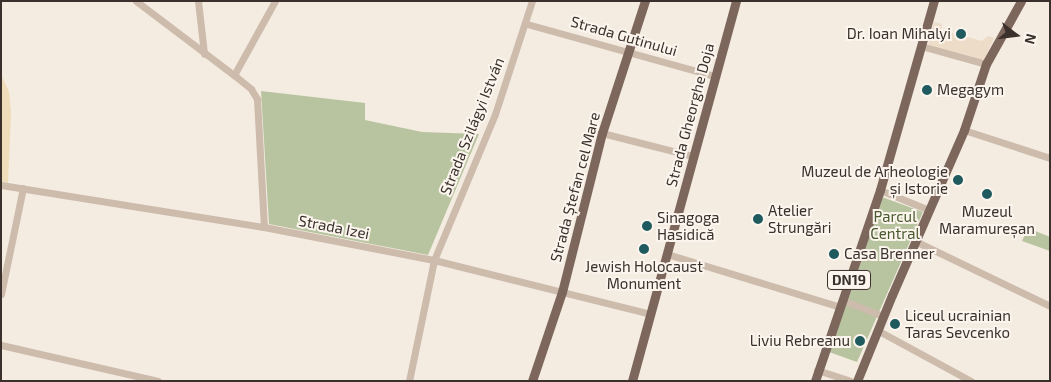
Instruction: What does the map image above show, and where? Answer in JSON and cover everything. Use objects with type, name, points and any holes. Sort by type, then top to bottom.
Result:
[{"type":"main road","name":"Strada Ștefan cel Mare","points":[[532,381],[562,292],[602,133],[645,1]]},
{"type":"main road","name":"Strada Gheorghe Doja","points":[[632,381],[736,1]]},
{"type":"main road","name":"DN19","points":[[815,381],[880,190],[934,1]]},
{"type":"main road","name":"DN19","points":[[857,381],[877,330],[964,130],[986,64],[1021,1]]},
{"type":"street","points":[[136,1],[252,89],[257,98],[264,227]]},
{"type":"street","points":[[198,1],[204,54]]},
{"type":"street","points":[[234,75],[275,1]]},
{"type":"street","name":"Strada Szilágyi István","points":[[408,381],[434,260],[495,114],[527,24],[532,1]]},
{"type":"street","name":"Strada Gutinului","points":[[527,24],[715,76]]},
{"type":"street","points":[[921,46],[986,64]]},
{"type":"street","points":[[964,130],[1050,158]]},
{"type":"street","points":[[602,133],[694,156]]},
{"type":"street","name":"Strada Izei","points":[[5,185],[264,227],[434,260],[650,314]]},
{"type":"street","points":[[1,294],[23,188]]},
{"type":"street","points":[[880,190],[929,210]]},
{"type":"street","points":[[915,241],[1050,306]]},
{"type":"street","points":[[667,254],[883,316]]},
{"type":"street","points":[[877,330],[971,381]]},
{"type":"street","points":[[1,345],[158,381]]},
{"type":"street","points":[[818,370],[850,381]]},
{"type":"green space","points":[[261,91],[365,103],[365,120],[422,132],[479,134],[428,255],[269,224]]},
{"type":"green space","name":"Parcul Central","points":[[882,197],[923,212],[857,362],[829,352]]},
{"type":"green space","points":[[1028,228],[1050,237],[1050,251],[1022,241]]},
{"type":"sand","points":[[1,74],[9,92],[11,111],[8,183],[1,181]]},
{"type":"shaded area","points":[[934,22],[942,24],[941,30],[982,41],[988,36],[994,38],[982,65],[927,50]]},
{"type":"place","name":"Dr. Ioan Mihalyi","points":[[961,34]]},
{"type":"place","name":"Megagym","points":[[927,90]]},
{"type":"place","name":"Muzeul de Arheologie și Istorie","points":[[958,180]]},
{"type":"place","name":"Muzeul Maramureșan","points":[[987,194]]},
{"type":"place","name":"Atelier Strungări","points":[[758,219]]},
{"type":"place","name":"Sinagoga Hasidică","points":[[647,226]]},
{"type":"place","name":"Jewish Holocaust Monument","points":[[644,249]]},
{"type":"place","name":"Casa Brenner","points":[[834,254]]},
{"type":"place","name":"Liceul ucrainian Taras Sevcenko","points":[[895,324]]},
{"type":"place","name":"Liviu Rebreanu","points":[[860,341]]}]
